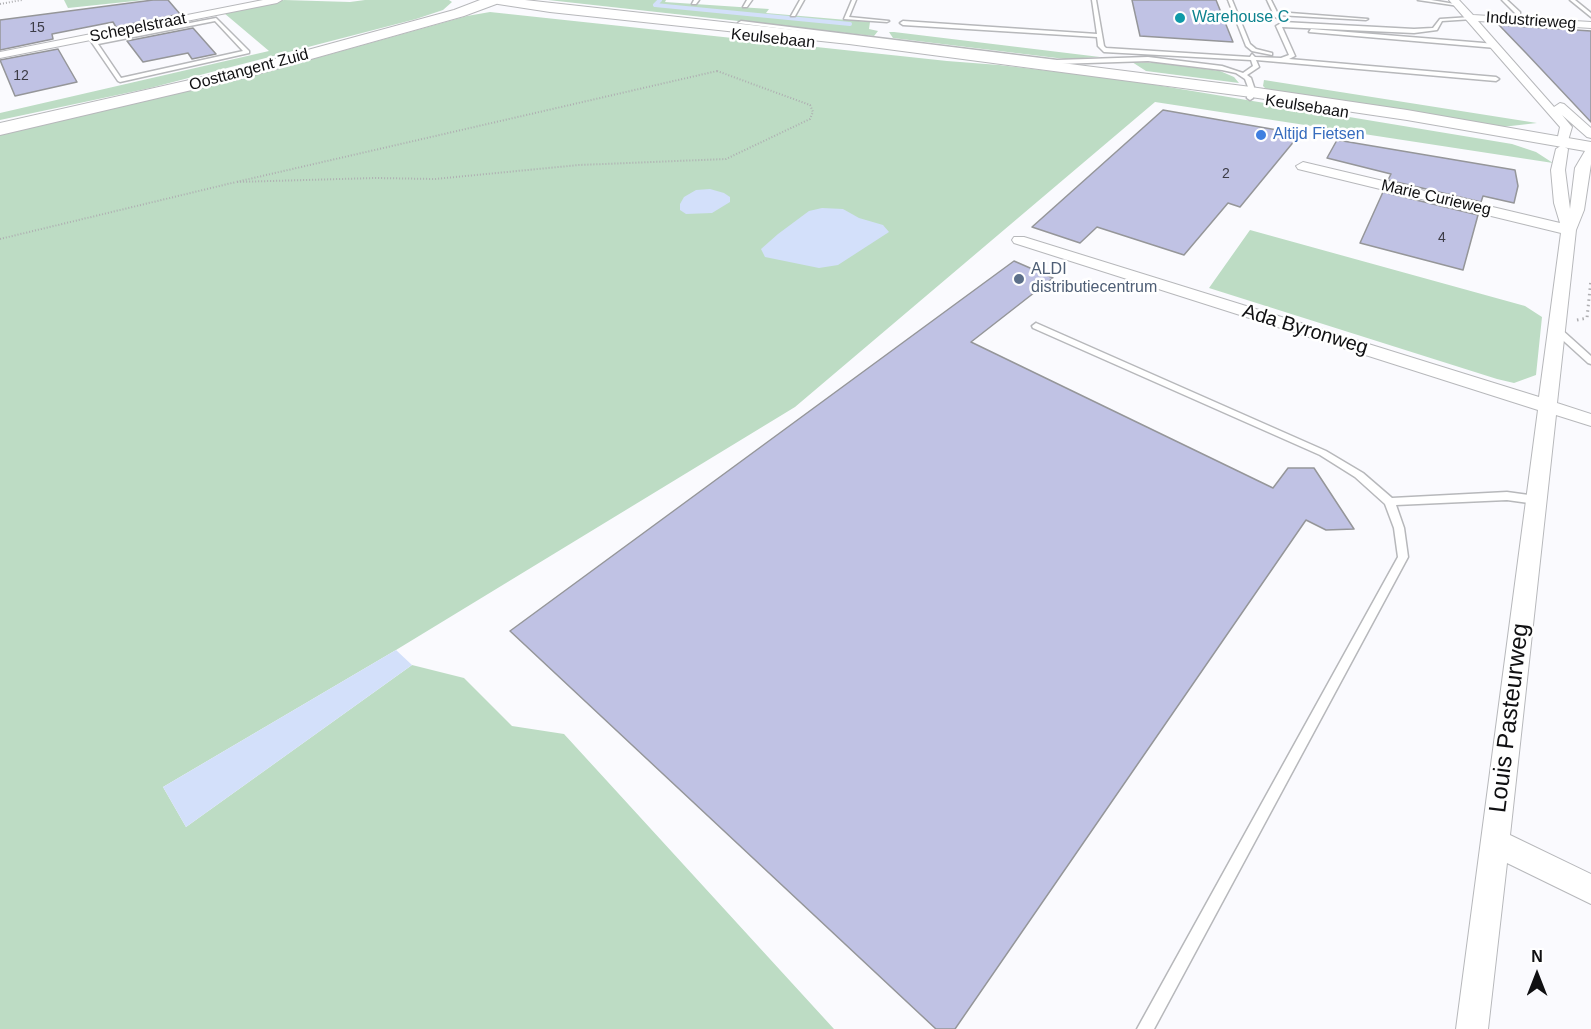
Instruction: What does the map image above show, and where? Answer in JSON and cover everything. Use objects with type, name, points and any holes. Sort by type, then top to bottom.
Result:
[{"type":"main road","name":"Keulsebaan","points":[[484,2],[849,40],[1129,77],[1591,151]]},
{"type":"main road","name":"Oosttangent Zuid","points":[[0,122],[203,76],[484,2]]},
{"type":"main road","name":"Oosttangent Zuid","points":[[0,129],[241,73],[484,2]]},
{"type":"street","name":"Schepelstraat","points":[[0,54],[94,40],[277,0]]},
{"type":"street","points":[[1456,2],[1566,127],[1558,170],[1561,203],[1569,230]]},
{"type":"street","name":"Industrieweg","points":[[1471,18],[1591,25]]},
{"type":"street","points":[[1524,78],[1591,134]]},
{"type":"street","points":[[1569,230],[1577,210],[1581,168],[1591,151]]},
{"type":"street","name":"Marie Curieweg","points":[[1303,166],[1569,230]]},
{"type":"street","name":"Louis Pasteurweg","points":[[1472,1029],[1569,230]]},
{"type":"street","name":"Ada Byronweg","points":[[1019,240],[1591,420]]},
{"type":"street","points":[[1495,843],[1591,889]]},
{"type":"lane","points":[[745,6],[750,0]]},
{"type":"lane","points":[[793,15],[802,0]]},
{"type":"lane","points":[[854,0],[846,18],[887,21]]},
{"type":"lane","points":[[1094,0],[1099,36],[1104,50],[1250,57],[1496,79]]},
{"type":"lane","points":[[1230,0],[1248,45],[1250,57],[1256,67],[1244,75]]},
{"type":"lane","points":[[1269,0],[1279,20]]},
{"type":"lane","points":[[1420,0],[1456,2]]},
{"type":"lane","points":[[1504,0],[1518,13]]},
{"type":"lane","points":[[1572,0],[1591,16]]},
{"type":"lane","points":[[1275,13],[1366,19]]},
{"type":"lane","points":[[1282,60],[1292,56],[1279,26],[1283,24],[1386,33],[1427,31],[1435,29],[1440,20],[1471,18]]},
{"type":"lane","points":[[216,19],[248,52],[120,80],[94,40],[216,19]]},
{"type":"lane","points":[[741,23],[1058,62],[1163,60],[1222,68],[1244,75],[1251,81],[1250,95]]},
{"type":"lane","points":[[903,23],[1099,36]]},
{"type":"lane","points":[[1281,31],[1307,30],[1328,34],[1496,46]]},
{"type":"lane","points":[[880,39],[884,31]]},
{"type":"lane","points":[[1248,45],[1259,52],[1272,54],[1284,54],[1290,51]]},
{"type":"lane","points":[[1036,326],[1323,453],[1359,475],[1390,502],[1399,528],[1403,557],[1145,1029]]},
{"type":"lane","points":[[1558,327],[1591,361]]},
{"type":"lane","points":[[1390,502],[1507,496],[1536,500]]},
{"type":"path","points":[[0,3],[22,0]]},
{"type":"path","points":[[0,239],[236,182],[717,71],[810,105],[813,112],[810,119],[726,159],[579,165],[435,178],[236,182]]},
{"type":"path","points":[[1558,327],[1587,318],[1591,279]]},
{"type":"green space","points":[[64,0],[144,0],[68,8]]},
{"type":"green space","points":[[284,0],[350,2],[449,0],[452,2],[443,10],[416,19],[150,88],[0,120],[0,113],[269,51],[224,13]]},
{"type":"green space","points":[[548,0],[666,0],[665,2],[769,9],[766,13],[870,22],[869,29],[878,31],[874,36]]},
{"type":"green space","points":[[490,12],[1126,80],[1512,144],[1536,152],[1553,163],[1155,102],[795,407],[396,650],[163,787],[186,827],[412,665],[464,678],[512,726],[564,734],[834,1029],[0,1029],[0,134],[277,69],[467,16]]},
{"type":"green space","points":[[889,32],[1100,57],[1065,59],[893,38]]},
{"type":"green space","points":[[1132,62],[1220,71],[1234,77],[1239,83],[1146,71]]},
{"type":"green space","points":[[1264,80],[1537,123],[1502,127],[1266,89],[1263,86]]},
{"type":"green space","points":[[1250,230],[1525,306],[1542,317],[1536,375],[1514,383],[1497,379],[1209,288]]},
{"type":"water","points":[[710,189],[724,193],[730,197],[730,202],[712,213],[686,214],[680,210],[684,197],[696,190]]},
{"type":"water","points":[[822,208],[843,209],[859,218],[883,225],[889,232],[838,265],[819,268],[765,257],[761,249],[778,234],[809,211]]},
{"type":"water","points":[[396,650],[412,665],[186,827],[163,787]]},
{"type":"building","points":[[168,0],[180,14],[116,27],[113,22],[52,34],[53,39],[0,50],[0,20]]},
{"type":"building","name":"Warehouse C","points":[[1132,0],[1216,0],[1233,42],[1140,36]]},
{"type":"building","points":[[1499,25],[1591,31],[1591,122],[1526,53]]},
{"type":"building","points":[[193,28],[216,54],[192,59],[188,53],[143,62],[127,41]]},
{"type":"building","points":[[58,49],[77,82],[15,96],[0,60]]},
{"type":"building","points":[[1163,110],[1300,134],[1240,207],[1228,203],[1184,255],[1097,227],[1080,243],[1032,227]]},
{"type":"building","points":[[1337,140],[1515,170],[1518,186],[1514,203],[1483,196],[1481,202],[1388,180],[1391,174],[1327,158]]},
{"type":"building","points":[[1383,192],[1478,215],[1463,270],[1360,243]]},
{"type":"building","points":[[1014,261],[1053,278],[971,342],[1273,488],[1288,468],[1314,468],[1354,529],[1326,530],[1306,520],[955,1029],[936,1029],[510,631]]},
{"type":"waterway","points":[[660,0],[655,5],[850,24]]},
{"type":"place","name":"Warehouse C","points":[[1180,18]]},
{"type":"place","name":"Altijd Fietsen","points":[[1261,135]]},
{"type":"place","name":"ALDI distributiecentrum","points":[[1019,279]]}]
